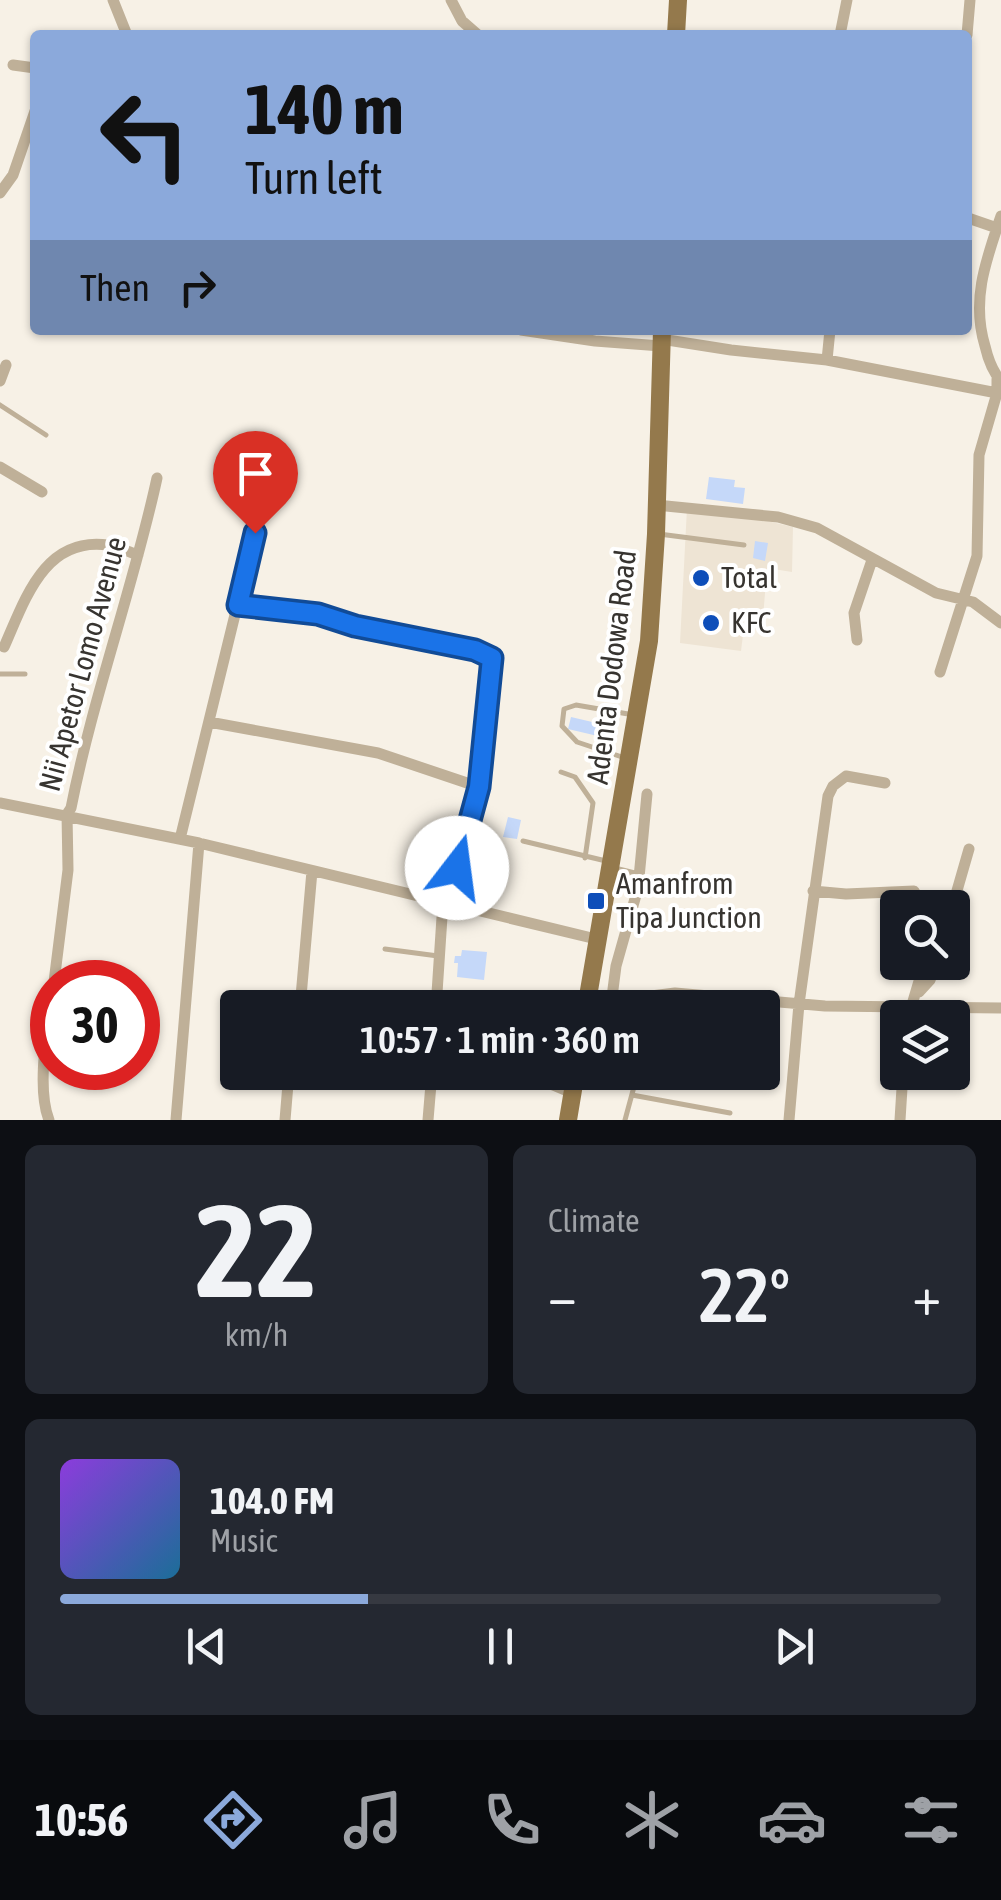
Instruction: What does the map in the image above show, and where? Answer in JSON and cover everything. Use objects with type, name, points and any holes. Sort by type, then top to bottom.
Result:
[{"type":"main road","points":[[676,30],[678,0]]},
{"type":"main road","name":"Adenta Dodowa Road","points":[[589,990],[648,641],[656,534],[661,338]]},
{"type":"main road","points":[[568,1120],[573,1090]]},
{"type":"street","points":[[113,0],[124,30]]},
{"type":"street","points":[[452,0],[462,21],[472,30]]},
{"type":"street","points":[[841,30],[846,0]]},
{"type":"street","points":[[967,30],[970,0]]},
{"type":"street","points":[[14,65],[30,67]]},
{"type":"street","points":[[0,193],[13,175],[30,126]]},
{"type":"street","points":[[940,672],[977,556],[979,455],[998,384],[982,338],[977,309],[978,289],[999,222],[972,219]]},
{"type":"street","points":[[552,335],[595,342],[661,338],[998,384]]},
{"type":"street","points":[[827,360],[830,335]]},
{"type":"street","points":[[0,381],[6,365]]},
{"type":"street","points":[[0,467],[42,492]]},
{"type":"street","name":"Nii Apetor Lomo Avenue","points":[[57,960],[68,870],[67,814],[72,808],[158,478]]},
{"type":"street","points":[[656,506],[710,509],[797,522],[834,536],[936,593],[986,609],[1001,623]]},
{"type":"street","points":[[180,839],[255,533]]},
{"type":"street","points":[[4,647],[31,587],[59,552],[89,544],[109,545],[138,555]]},
{"type":"street","points":[[857,640],[854,612],[872,560]]},
{"type":"street","points":[[238,605],[318,614],[355,626],[485,652],[492,658],[479,787],[457,868],[443,902],[437,990]]},
{"type":"street","points":[[209,722],[378,753],[479,787]]},
{"type":"street","points":[[789,1120],[799,1004],[828,796],[846,776],[885,783]]},
{"type":"street","points":[[612,990],[634,911],[648,794]]},
{"type":"street","points":[[0,803],[199,843],[596,939]]},
{"type":"street","points":[[176,1120],[199,843]]},
{"type":"street","points":[[957,890],[969,849]]},
{"type":"street","points":[[612,866],[639,876]]},
{"type":"street","points":[[302,990],[312,871]]},
{"type":"street","points":[[813,891],[880,892]]},
{"type":"street","points":[[780,1002],[880,1006]]},
{"type":"street","points":[[970,1008],[1001,1008]]},
{"type":"street","points":[[46,1090],[49,1120]]},
{"type":"street","points":[[286,1120],[288,1090]]},
{"type":"street","points":[[428,1120],[430,1090]]},
{"type":"street","points":[[563,1090],[572,1094]]},
{"type":"street","points":[[900,1120],[901,1090]]},
{"type":"lane","points":[[0,405],[46,434]]},
{"type":"lane","points":[[656,534],[744,545]]},
{"type":"lane","points":[[0,674],[24,674]]},
{"type":"lane","points":[[630,759],[577,742],[562,726],[562,715],[570,705],[636,715]]},
{"type":"lane","points":[[606,752],[613,711]]},
{"type":"lane","points":[[561,772],[575,777],[592,803],[585,858]]},
{"type":"lane","points":[[522,842],[612,866]]},
{"type":"lane","points":[[385,950],[438,956]]},
{"type":"lane","points":[[626,1120],[634,1090]]},
{"type":"lane","points":[[632,1096],[730,1113]]},
{"type":"shaded area","points":[[687,508],[733,513],[793,527],[792,572],[767,568],[763,618],[745,619],[741,651],[680,643]]},
{"type":"building","points":[[709,477],[735,480],[734,487],[745,488],[743,504],[706,499]]},
{"type":"building","points":[[755,541],[768,543],[765,561],[753,558]]},
{"type":"building","points":[[571,717],[605,725],[602,737],[568,729]]},
{"type":"building","points":[[508,817],[521,820],[517,839],[503,837]]},
{"type":"building","points":[[462,950],[487,952],[484,980],[457,977],[455,956],[461,956]]},
{"type":"place","name":"Total","points":[[701,578]]},
{"type":"place","name":"KFC","points":[[711,623]]},
{"type":"place","name":"Amanfrom Tipa Junction","points":[[596,901]]},
{"type":"route","points":[[255,533],[238,605],[318,614],[355,626],[485,652],[492,658],[479,787],[457,868]]}]
